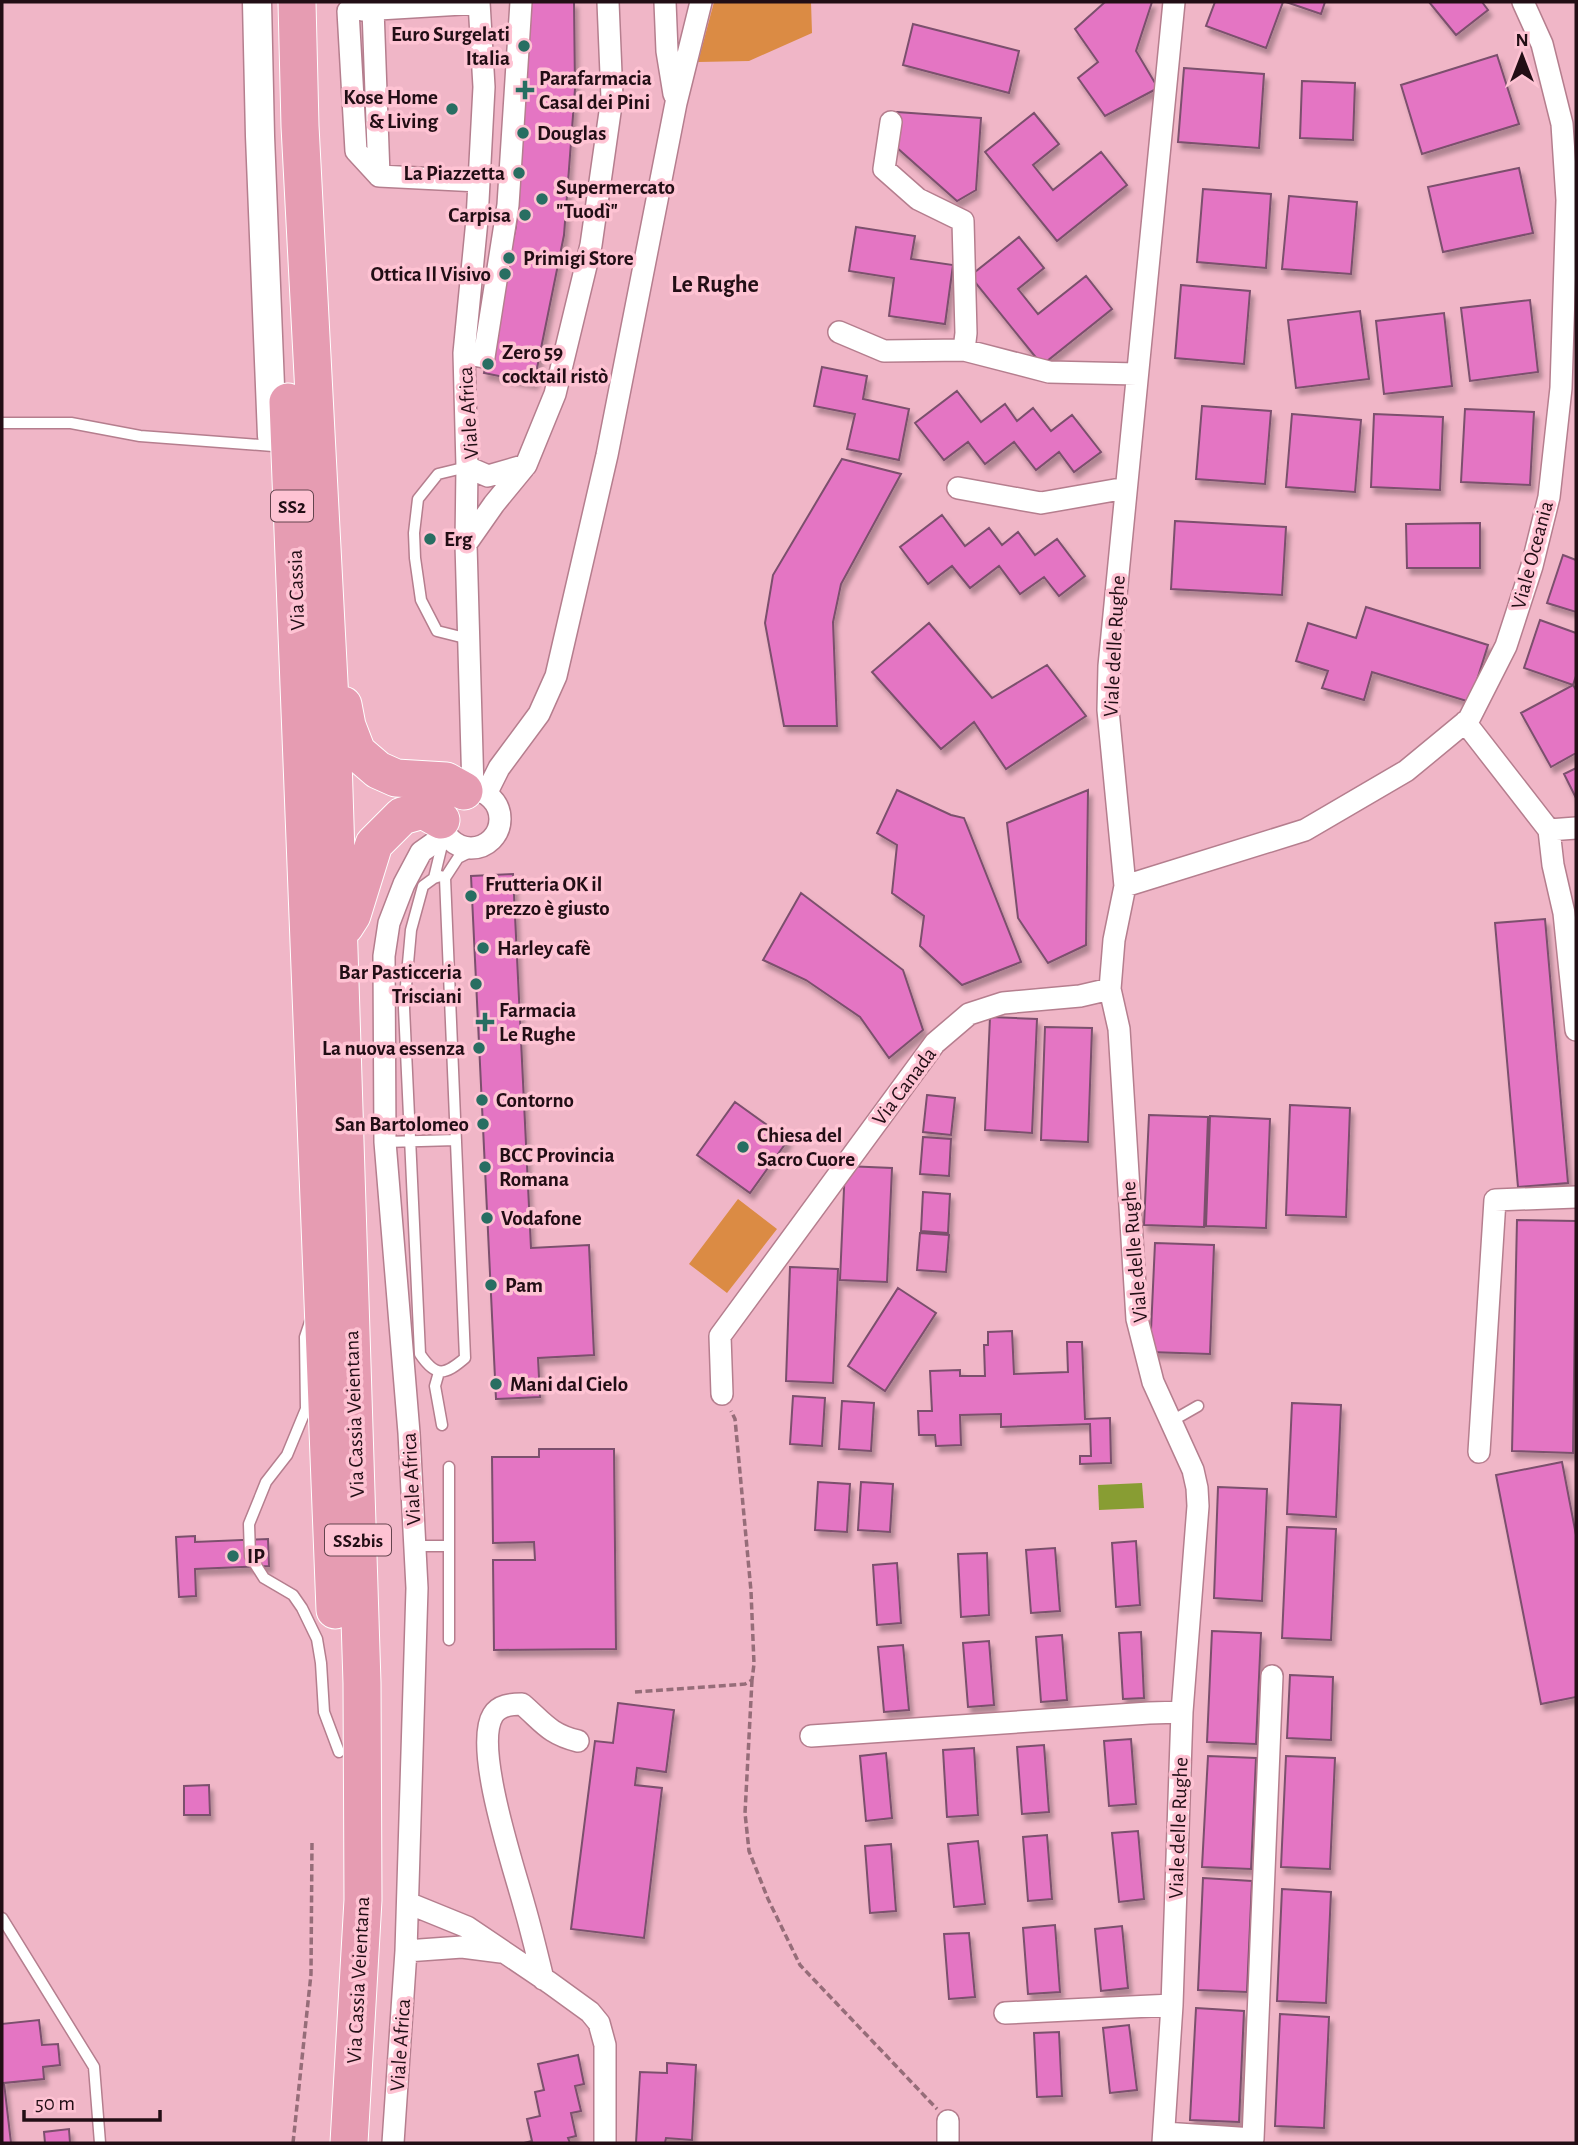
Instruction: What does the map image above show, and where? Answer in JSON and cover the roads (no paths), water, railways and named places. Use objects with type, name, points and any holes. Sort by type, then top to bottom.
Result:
[{"type":"highway","name":"Via Cassia","points":[[275,2],[277,130],[312,1011]]},
{"type":"highway","name":"Via Cassia","points":[[297,2],[300,125],[333,760],[339,936]]},
{"type":"highway","points":[[273,446],[284,711],[303,758]]},
{"type":"highway","points":[[326,649],[339,680],[347,726],[357,752],[378,770],[397,778],[446,781],[474,792]]},
{"type":"highway","points":[[339,936],[352,915],[374,844],[402,816],[423,810],[445,832]]},
{"type":"highway","name":"Via Cassia Veientana","points":[[339,936],[363,1697],[363,1900],[349,2143]]},
{"type":"highway","name":"Via Cassia Veientana","points":[[312,1011],[338,1682],[341,1896],[325,2143]]},
{"type":"street","points":[[257,2],[273,446]]},
{"type":"street","name":"Viale Africa","points":[[348,6],[479,2],[484,87],[464,353],[467,467],[488,476],[526,466]]},
{"type":"street","points":[[464,353],[484,357],[508,205],[521,2]]},
{"type":"street","points":[[466,544],[494,504],[526,466],[555,394],[592,245],[612,98],[608,2]]},
{"type":"street","points":[[665,2],[667,51],[676,103]]},
{"type":"street","name":"Viale Africa","points":[[393,2143],[408,1903],[416,1588],[409,1433],[385,1142],[384,956],[388,923],[421,852],[445,832],[442,812],[449,799],[474,792],[499,768],[538,713],[556,676],[607,455],[676,103],[702,2]]},
{"type":"street","name":"Viale delle Rughe","points":[[1174,2],[1109,666],[1108,710],[1125,886],[1114,940],[1110,989],[1119,1029],[1137,1319],[1153,1382],[1193,1470],[1198,1506],[1182,1712],[1172,2006],[1163,2138],[1253,2139],[1272,1676]]},
{"type":"street","name":"Viale Oceania","points":[[1125,886],[1305,830],[1406,771],[1469,719],[1506,646],[1532,566],[1549,497],[1561,388],[1567,200],[1562,124],[1542,44],[1523,2]]},
{"type":"street","points":[[348,6],[356,151],[379,176],[479,181]]},
{"type":"street","points":[[379,176],[386,6]]},
{"type":"street","points":[[891,122],[884,169],[918,199],[963,221],[966,333],[964,350]]},
{"type":"street","points":[[839,332],[884,351],[964,350],[1049,372],[1138,374]]},
{"type":"street","points":[[445,832],[463,848],[478,848],[496,835],[500,817],[498,808],[474,792],[466,544],[467,467]]},
{"type":"street","points":[[958,488],[1041,503],[1126,488]]},
{"type":"street","points":[[1465,722],[1549,830],[1553,865],[1564,913],[1576,1030]]},
{"type":"street","points":[[1549,830],[1576,828]]},
{"type":"street","name":"Via Canada","points":[[722,1394],[720,1336],[935,1042],[969,1014],[1003,1003],[1080,996],[1110,989]]},
{"type":"street","points":[[1479,1452],[1495,1200],[1576,1196]]},
{"type":"street","points":[[543,1979],[503,1834],[491,1778],[488,1738],[492,1716],[499,1708],[522,1704],[547,1728],[563,1738],[578,1741]]},
{"type":"street","points":[[811,1736],[1182,1712]]},
{"type":"street","points":[[408,1903],[467,1927],[590,2012],[604,2034],[605,2143]]},
{"type":"street","points":[[406,1951],[462,1947],[503,1953]]},
{"type":"street","points":[[1005,2013],[1172,2006]]},
{"type":"street","points":[[948,2121],[948,2143]]},
{"type":"lane","points":[[2,423],[71,423],[140,436],[273,446]]},
{"type":"lane","points":[[467,467],[438,474],[418,499],[414,533],[421,600],[437,631],[469,639]]},
{"type":"lane","points":[[445,832],[440,878],[456,1140],[465,1358],[451,1370],[439,1372],[429,1367],[420,1354],[404,1008],[411,930],[423,886],[440,878],[458,858],[478,848]]},
{"type":"lane","points":[[385,1142],[456,1140]]},
{"type":"lane","points":[[321,1286],[305,1338],[306,1409],[287,1455],[266,1482],[248,1524],[250,1556],[264,1578],[293,1595],[317,1639],[324,1712],[339,1752]]},
{"type":"lane","points":[[439,1372],[435,1386],[442,1425]]},
{"type":"lane","points":[[1170,1422],[1198,1406]]},
{"type":"lane","points":[[449,1467],[449,1640]]},
{"type":"lane","points":[[415,1546],[449,1546]]},
{"type":"lane","points":[[2,1918],[94,2067],[100,2143]]},
{"type":"place","name":"Euro Surgelati Italia","points":[[524,46]]},
{"type":"place","name":"Parafarmacia Casal dei Pini","points":[[525,90]]},
{"type":"place","name":"Kose Home & Living","points":[[452,109]]},
{"type":"place","name":"Douglas","points":[[523,133]]},
{"type":"place","name":"La Piazzetta","points":[[519,173]]},
{"type":"place","name":"Supermercato \"Tuodì\"","points":[[542,199]]},
{"type":"place","name":"Carpisa","points":[[525,215]]},
{"type":"place","name":"Primigi Store","points":[[509,258]]},
{"type":"place","name":"Ottica Il Visivo","points":[[505,274]]},
{"type":"place","name":"Zero 59 cocktail ristò","points":[[488,364]]},
{"type":"place","name":"Erg","points":[[430,539]]},
{"type":"place","name":"Frutteria OK il prezzo è giusto","points":[[471,896]]},
{"type":"place","name":"Harley cafè","points":[[483,948]]},
{"type":"place","name":"Bar Pasticceria Trisciani","points":[[476,984]]},
{"type":"place","name":"Farmacia Le Rughe","points":[[485,1022]]},
{"type":"place","name":"La nuova essenza","points":[[479,1048]]},
{"type":"place","name":"Contorno","points":[[482,1100]]},
{"type":"place","name":"San Bartolomeo","points":[[483,1124]]},
{"type":"place","name":"Chiesa del Sacro Cuore","points":[[743,1147]]},
{"type":"place","name":"BCC Provincia Romana","points":[[485,1167]]},
{"type":"place","name":"Vodafone","points":[[487,1218]]},
{"type":"place","name":"Pam","points":[[491,1285]]},
{"type":"place","name":"Mani dal Cielo","points":[[496,1384]]},
{"type":"place","name":"IP","points":[[233,1556]]},
{"type":"district","name":"Le Rughe","points":[[715,284]]}]
